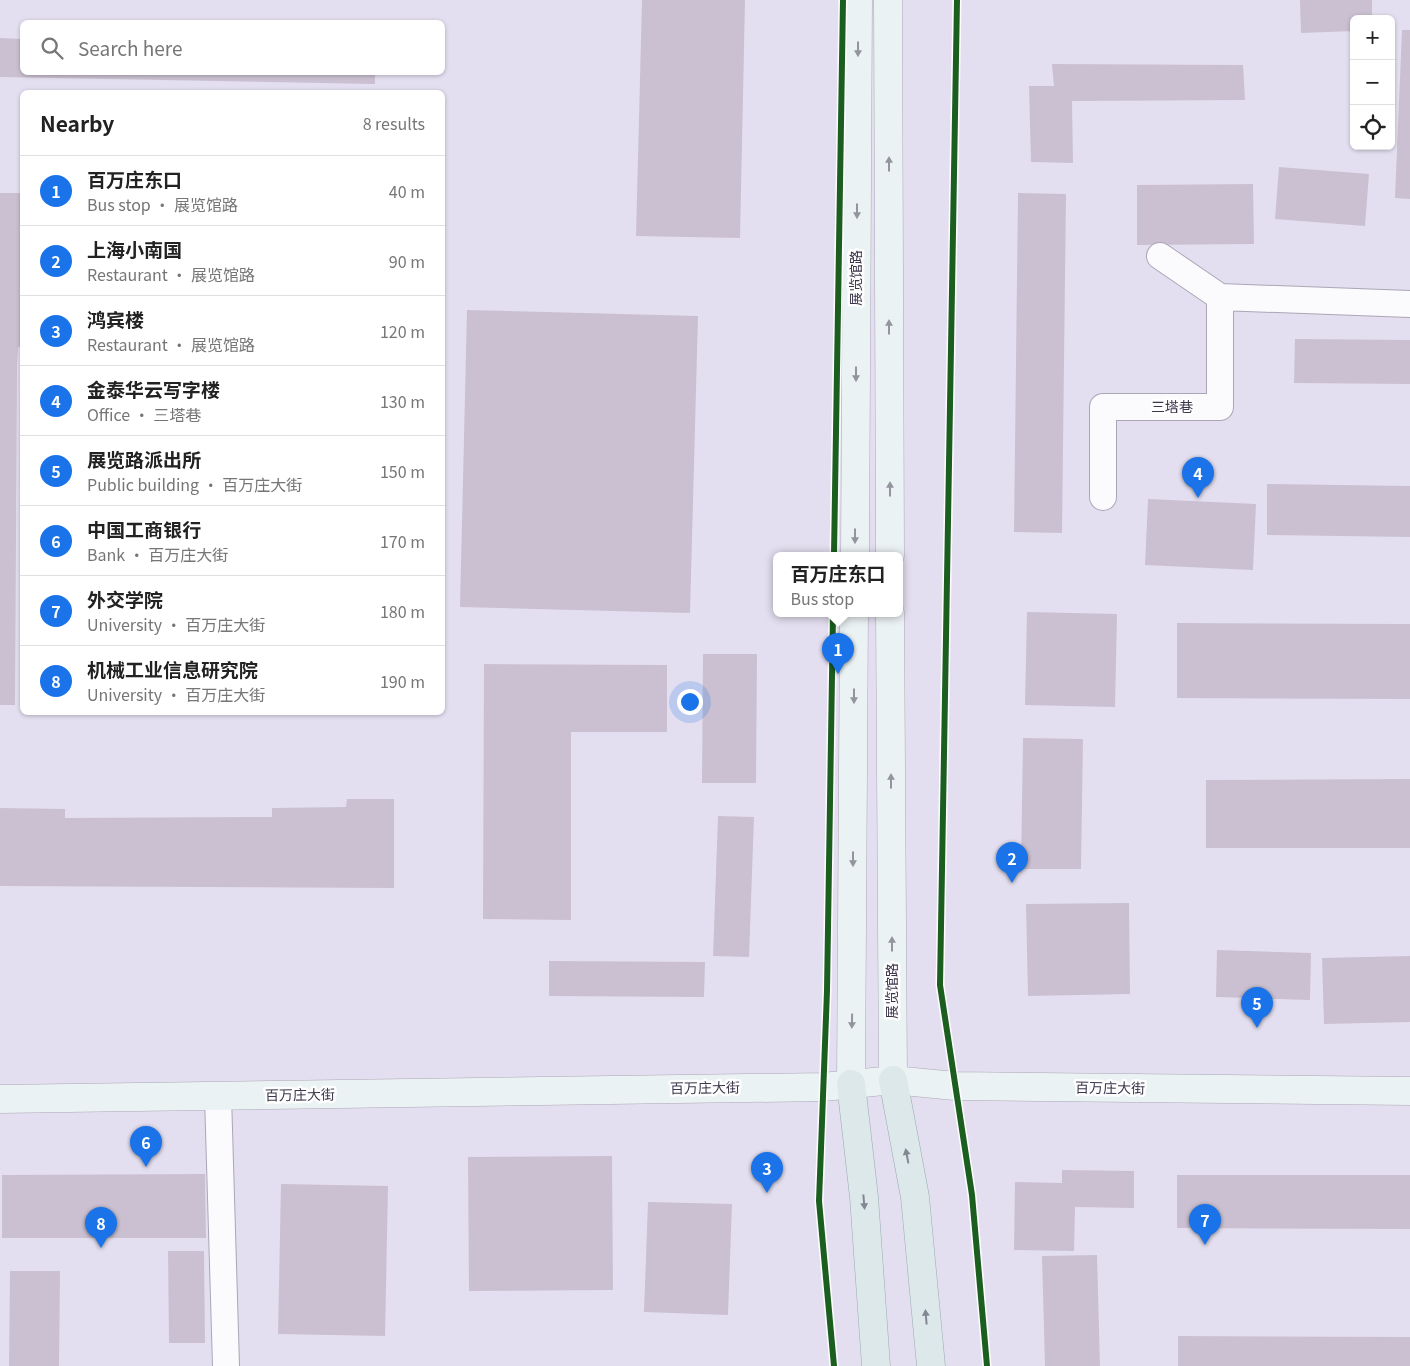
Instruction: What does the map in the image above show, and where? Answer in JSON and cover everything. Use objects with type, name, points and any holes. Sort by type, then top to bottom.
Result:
[{"type":"main road","name":"展览馆路","points":[[855,552],[858,0]]},
{"type":"main road","points":[[888,0],[890,552]]},
{"type":"main road","points":[[854,617],[851,1084],[864,1197],[876,1366]]},
{"type":"main road","name":"展览馆路","points":[[890,617],[893,1080],[915,1197],[931,1366]]},
{"type":"main road","name":"百万庄大街","points":[[0,1099],[823,1087],[893,1080],[955,1086],[1410,1091]]},
{"type":"street","points":[[1160,256],[1220,297],[1410,304]]},
{"type":"street","name":"三塔巷","points":[[1103,497],[1103,407],[1220,407],[1220,297]]},
{"type":"street","points":[[218,1096],[226,1366]]},
{"type":"building","points":[[642,0],[745,0],[740,238],[636,236]]},
{"type":"building","points":[[1300,0],[1372,0],[1372,15],[1350,15],[1350,31],[1301,33]]},
{"type":"building","points":[[1402,30],[1410,30],[1410,199],[1395,198]]},
{"type":"building","points":[[0,38],[20,39],[20,75],[375,75],[375,84],[0,77]]},
{"type":"building","points":[[1052,64],[1243,65],[1245,100],[1072,101],[1073,163],[1031,162],[1029,86],[1054,86]]},
{"type":"building","points":[[1279,167],[1369,174],[1365,226],[1275,219]]},
{"type":"building","points":[[1253,184],[1254,244],[1137,245],[1137,185]]},
{"type":"building","points":[[0,193],[20,193],[20,347],[18,347],[17,363],[15,705],[0,705]]},
{"type":"building","points":[[1018,193],[1066,194],[1062,533],[1014,532]]},
{"type":"building","points":[[467,310],[698,316],[690,613],[460,607]]},
{"type":"building","points":[[1295,339],[1410,340],[1410,384],[1294,383]]},
{"type":"building","points":[[1267,484],[1410,486],[1410,537],[1267,535]]},
{"type":"building","points":[[1148,499],[1256,504],[1253,570],[1145,565]]},
{"type":"building","points":[[1027,612],[1117,614],[1115,707],[1025,705]]},
{"type":"building","points":[[1177,623],[1410,624],[1410,699],[1177,698]]},
{"type":"building","points":[[703,654],[757,654],[756,783],[702,783]]},
{"type":"building","points":[[484,664],[667,665],[667,732],[571,732],[571,920],[483,919]]},
{"type":"building","points":[[1023,738],[1083,739],[1081,869],[1021,869]]},
{"type":"building","points":[[1410,779],[1410,848],[1206,848],[1206,780]]},
{"type":"building","points":[[347,799],[394,799],[394,888],[0,886],[0,808],[65,809],[65,818],[272,817],[272,808],[346,807]]},
{"type":"building","points":[[718,816],[754,817],[749,957],[713,956]]},
{"type":"building","points":[[1129,903],[1130,994],[1028,996],[1026,904]]},
{"type":"building","points":[[1217,950],[1311,953],[1310,1000],[1216,997]]},
{"type":"building","points":[[1410,956],[1410,1022],[1324,1024],[1322,958]]},
{"type":"building","points":[[549,961],[705,962],[704,997],[549,996]]},
{"type":"building","points":[[612,1156],[613,1290],[469,1291],[468,1157]]},
{"type":"building","points":[[1062,1170],[1134,1171],[1134,1208],[1075,1207],[1074,1251],[1014,1250],[1015,1182],[1062,1183]]},
{"type":"building","points":[[205,1174],[206,1238],[2,1238],[2,1175]]},
{"type":"building","points":[[1177,1175],[1410,1175],[1410,1229],[1177,1228]]},
{"type":"building","points":[[281,1184],[388,1186],[385,1336],[278,1334]]},
{"type":"building","points":[[648,1202],[732,1204],[728,1315],[644,1312]]},
{"type":"building","points":[[168,1251],[204,1251],[205,1343],[169,1343]]},
{"type":"building","points":[[1097,1255],[1100,1366],[1045,1366],[1042,1256]]},
{"type":"building","points":[[10,1271],[60,1271],[59,1366],[9,1366]]},
{"type":"building","points":[[1178,1336],[1410,1337],[1410,1366],[1178,1366]]},
{"type":"cycle path","points":[[834,552],[843,0]]},
{"type":"cycle path","points":[[957,0],[940,985],[972,1195],[987,1366]]},
{"type":"cycle path","points":[[833,617],[827,991],[819,1201],[834,1366]]},
{"type":"place","name":"金泰华云写字楼","points":[[1198,498]]},
{"type":"place","name":"百万庄东口","points":[[838,674]]},
{"type":"place","name":"上海小南国","points":[[1012,883]]},
{"type":"place","name":"展览路派出所","points":[[1257,1028]]},
{"type":"place","name":"中国工商银行","points":[[146,1167]]},
{"type":"place","name":"鸿宾楼","points":[[767,1193]]},
{"type":"place","name":"外交学院","points":[[1205,1245]]},
{"type":"place","name":"机械工业信息研究院","points":[[101,1248]]}]
